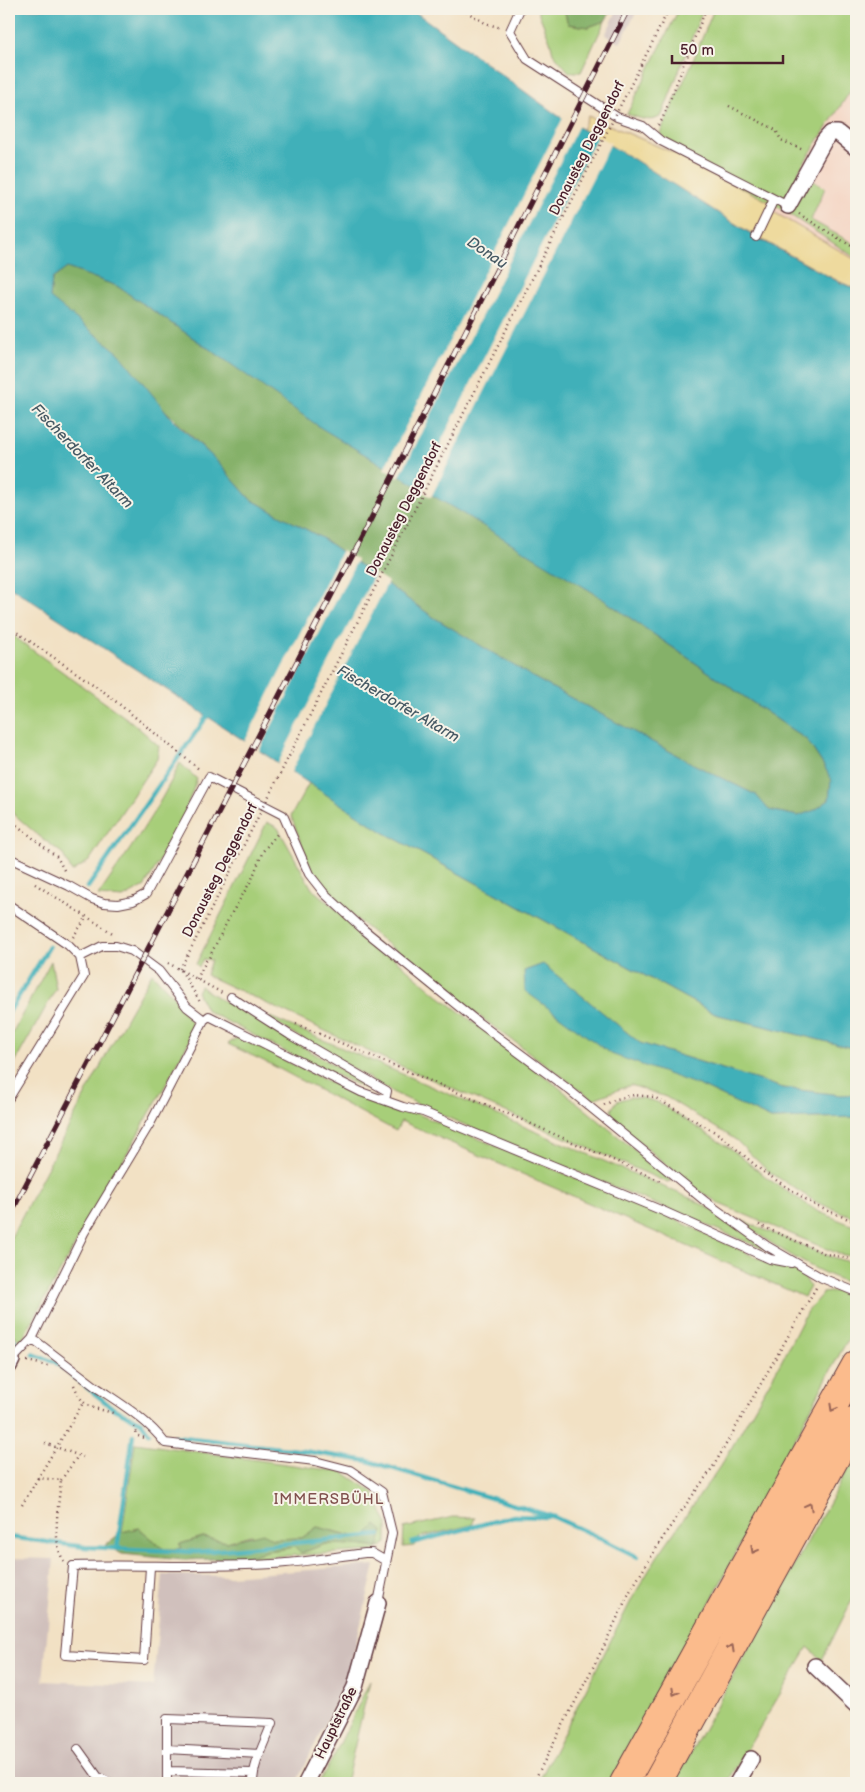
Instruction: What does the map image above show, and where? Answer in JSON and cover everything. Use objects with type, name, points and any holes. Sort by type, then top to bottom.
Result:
[{"type":"highway","points":[[624,1783],[856,1365]]},
{"type":"highway","points":[[657,1783],[856,1420]]},
{"type":"street","points":[[788,206],[824,141],[832,134],[838,133],[856,148]]},
{"type":"street","name":"Hauptstraße","points":[[306,1783],[355,1687],[378,1603]]},
{"type":"street","points":[[815,1666],[856,1705]]},
{"type":"street","points":[[737,1783],[751,1759]]},
{"type":"lane","points":[[520,9],[510,32],[528,59],[616,117],[643,126],[661,141],[788,206]]},
{"type":"lane","points":[[756,237],[774,199]]},
{"type":"lane","points":[[9,858],[66,884],[92,900],[118,904],[133,901],[146,894],[209,777],[283,816],[309,874],[324,893],[363,929],[479,1023],[594,1110],[706,1202],[766,1246],[822,1278],[856,1292]]},
{"type":"lane","points":[[9,905],[38,925],[70,942],[80,957],[84,976],[9,1098]]},
{"type":"lane","points":[[80,957],[102,946],[116,946],[132,951],[159,971],[187,1007],[204,1020]]},
{"type":"lane","points":[[231,997],[290,1035],[386,1091],[386,1096],[380,1098]]},
{"type":"lane","points":[[10,1361],[32,1339],[84,1233],[151,1122],[204,1020],[209,1016],[361,1092],[432,1115],[663,1211],[770,1259],[797,1264]]},
{"type":"lane","points":[[32,1339],[139,1416],[155,1429],[165,1443],[315,1461],[350,1470],[382,1492],[392,1533],[378,1603]]},
{"type":"lane","points":[[150,1567],[144,1660],[65,1655],[73,1566],[113,1565],[150,1567],[286,1563],[365,1553],[372,1553],[386,1561]]},
{"type":"lane","points":[[167,1783],[167,1718],[272,1724],[253,1773],[253,1783]]},
{"type":"lane","points":[[78,1749],[98,1777],[111,1783]]},
{"type":"lane","points":[[167,1749],[260,1754]]},
{"type":"lane","points":[[167,1771],[253,1773]]},
{"type":"path","points":[[462,9],[485,23],[510,32]]},
{"type":"path","name":"Donausteg Deggendorf","points":[[180,969],[669,9]]},
{"type":"path","points":[[652,133],[662,120],[706,9]]},
{"type":"path","points":[[729,106],[776,130],[781,140],[815,156]]},
{"type":"path","points":[[788,206],[856,249]]},
{"type":"path","points":[[9,627],[103,691],[209,777]]},
{"type":"path","points":[[9,819],[57,857],[66,874],[66,884]]},
{"type":"path","points":[[196,980],[206,961],[210,958],[230,916],[252,879],[263,851],[276,834],[289,828]]},
{"type":"path","points":[[33,882],[115,935]]},
{"type":"path","points":[[70,942],[87,918]]},
{"type":"path","points":[[164,960],[196,980],[231,997]]},
{"type":"path","points":[[180,969],[194,993]]},
{"type":"path","points":[[292,1023],[520,1119],[666,1184]]},
{"type":"path","points":[[594,1110],[616,1098],[634,1095],[654,1097],[720,1135],[762,1171],[818,1207],[856,1222]]},
{"type":"path","points":[[758,1224],[826,1254],[856,1260]]},
{"type":"path","points":[[533,1783],[604,1648],[629,1593],[667,1530],[713,1467],[822,1278]]},
{"type":"path","points":[[10,1361],[45,1364],[51,1368]]},
{"type":"path","points":[[73,1382],[79,1398],[86,1406],[115,1413]]},
{"type":"path","points":[[22,1505],[83,1403]]},
{"type":"path","points":[[132,1424],[138,1436],[165,1443]]},
{"type":"path","points":[[44,1443],[83,1457]]},
{"type":"path","points":[[60,1552],[58,1539],[61,1480],[78,1456]]},
{"type":"path","points":[[38,1478],[61,1480]]},
{"type":"shaded area","points":[[618,9],[638,9],[620,43],[605,35]]},
{"type":"shaded area","points":[[851,90],[856,102],[856,260],[771,211],[811,138]]},
{"type":"shaded area","points":[[9,1558],[54,1559],[43,1681],[153,1686],[163,1575],[230,1576],[375,1565],[348,1677],[296,1783],[9,1783]]},
{"type":"green space","points":[[537,9],[564,9],[568,24],[588,27],[605,21],[581,72],[569,72],[553,53]]},
{"type":"green space","points":[[564,9],[612,9],[605,21],[588,27],[568,24]]},
{"type":"green space","points":[[679,9],[703,9],[662,115],[650,120],[627,114]]},
{"type":"green space","points":[[714,9],[856,9],[856,102],[851,90],[798,172],[825,188],[811,220],[856,245],[856,258],[775,205],[676,154],[660,133]]},
{"type":"green space","points":[[67,268],[117,286],[218,355],[594,593],[807,740],[831,779],[829,800],[815,810],[798,816],[768,810],[756,795],[695,765],[536,679],[433,617],[322,538],[250,499],[214,458],[50,298],[52,279]]},
{"type":"green space","points":[[9,633],[133,723],[159,746],[157,759],[89,861],[72,872],[62,853],[9,810]]},
{"type":"green space","points":[[180,763],[197,779],[180,825],[145,886],[123,898],[98,896],[152,815]]},
{"type":"green space","points":[[309,783],[383,832],[715,1014],[856,1049],[856,1094],[841,1095],[783,1088],[640,1043],[543,965],[524,971],[701,1086],[771,1119],[856,1117],[856,1218],[816,1202],[768,1171],[736,1140],[666,1097],[631,1085],[593,1099],[449,994],[335,902],[311,869],[291,816]]},
{"type":"green space","points":[[267,822],[278,828],[312,889],[439,996],[556,1085],[672,1181],[666,1182],[385,1059],[206,975],[211,960],[203,959],[199,967],[196,964]]},
{"type":"green space","points":[[51,961],[56,989],[9,1073],[9,1039]]},
{"type":"green space","points":[[152,973],[175,998],[192,1024],[197,1026],[21,1341],[9,1331],[9,1241],[112,1044]]},
{"type":"green space","points":[[200,986],[377,1090],[373,1092],[296,1057],[207,1011],[197,992]]},
{"type":"green space","points":[[270,1017],[692,1199],[714,1211],[771,1252],[451,1119],[394,1093],[269,1019]]},
{"type":"green space","points":[[238,1037],[347,1091],[407,1113],[415,1113],[659,1212],[768,1263],[802,1272],[810,1287],[804,1297],[401,1121],[396,1131],[270,1064],[228,1044]]},
{"type":"green space","points":[[630,1097],[657,1102],[731,1149],[770,1180],[817,1211],[856,1227],[856,1257],[839,1254],[722,1205],[698,1190],[614,1122],[611,1110],[617,1101]]},
{"type":"green space","points":[[741,1220],[825,1255],[856,1264],[856,1286],[825,1273],[782,1250]]},
{"type":"green space","points":[[837,1291],[856,1300],[856,1325],[676,1668],[610,1783],[538,1783],[633,1597],[657,1557],[725,1459],[781,1362],[807,1311],[823,1293]]},
{"type":"green space","points":[[135,1443],[343,1472],[373,1492],[387,1523],[387,1543],[374,1551],[243,1558],[267,1551],[296,1547],[302,1553],[325,1544],[359,1545],[378,1548],[365,1539],[317,1527],[302,1538],[272,1539],[250,1535],[227,1542],[203,1537],[180,1544],[181,1549],[164,1549],[139,1528],[122,1532]]},
{"type":"green space","points":[[856,1454],[856,1592],[822,1660],[808,1647],[727,1783],[674,1783]]},
{"type":"green space","points":[[453,1517],[475,1518],[472,1525],[420,1537],[415,1546],[403,1547],[404,1528]]},
{"type":"green space","points":[[376,1525],[383,1531],[378,1548],[359,1545],[325,1544],[301,1553],[295,1547],[267,1551],[243,1558],[183,1560],[122,1554],[105,1545],[122,1532],[139,1528],[164,1549],[180,1549],[180,1544],[203,1537],[227,1542],[263,1533],[272,1539],[302,1538],[317,1527],[364,1539]]},
{"type":"green space","points":[[370,1681],[346,1783],[318,1783],[333,1758]]},
{"type":"sand","points":[[588,116],[676,154],[775,205],[772,211],[856,260],[856,289],[824,274],[765,241],[582,130]]},
{"type":"water","points":[[9,9],[411,9],[557,115],[635,160],[756,237],[839,282],[856,289],[856,1049],[715,1014],[383,832],[9,586]],"holes":[[[67,268],[117,286],[321,428],[594,593],[807,740],[831,779],[829,800],[815,810],[798,816],[769,810],[756,795],[695,765],[536,679],[433,617],[322,538],[250,499],[214,458],[172,419],[119,353],[50,298],[52,279]]]},
{"type":"water","points":[[543,964],[640,1043],[783,1088],[841,1095],[856,1094],[856,1117],[771,1119],[701,1086],[611,1054],[525,991],[524,971]]},
{"type":"pier","points":[[564,116],[579,125],[399,478],[384,469]]},
{"type":"pier","points":[[597,136],[611,143],[431,497],[417,489]]},
{"type":"pier","points":[[342,550],[357,560],[258,753],[244,743]]},
{"type":"pier","points":[[375,573],[388,582],[290,774],[277,765]]},
{"type":"waterway","points":[[88,887],[210,712]]},
{"type":"waterway","points":[[9,1012],[49,947]]},
{"type":"waterway","points":[[9,1336],[15,1341]]},
{"type":"waterway","points":[[33,1354],[55,1362],[114,1409],[141,1422],[149,1433]]},
{"type":"waterway","points":[[117,1549],[133,1435]]},
{"type":"waterway","points":[[174,1436],[297,1450],[368,1461],[554,1517],[638,1557]]},
{"type":"waterway","points":[[412,1543],[514,1516],[547,1517]]},
{"type":"waterway","points":[[9,1537],[85,1547],[197,1552],[380,1535]]},
{"type":"railway","points":[[9,1217],[375,511],[628,9]]},
{"type":"district","name":"IMMERSBÜHL","points":[[329,1499]]},
{"type":"water label","name":"Donau","points":[[487,253]]},
{"type":"water label","name":"Fischerdorfer Altarm","points":[[82,456]]},
{"type":"water label","name":"Fischerdorfer Altarm","points":[[398,704]]}]
